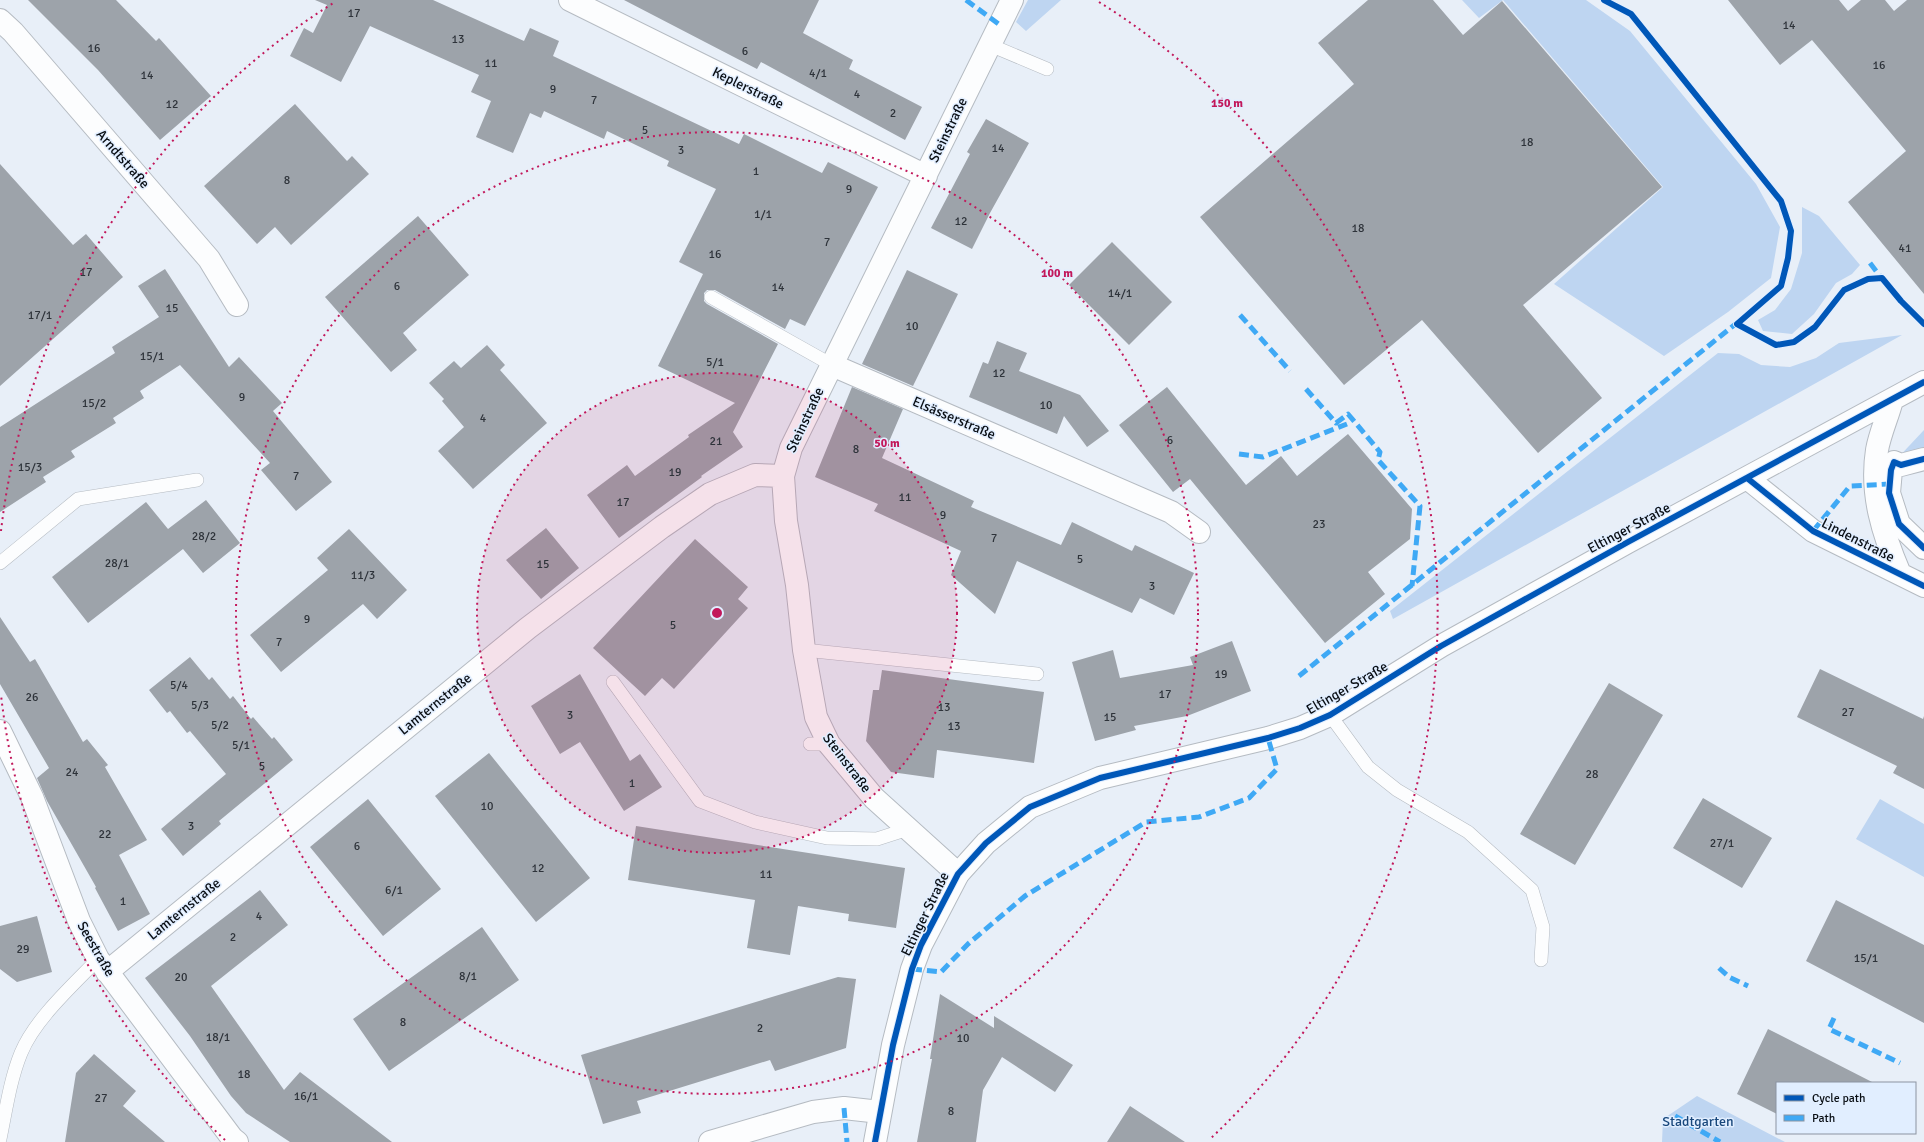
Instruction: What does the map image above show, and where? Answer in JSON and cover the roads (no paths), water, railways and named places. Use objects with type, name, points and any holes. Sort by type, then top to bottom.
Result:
[{"type":"street","name":"Keplerstraße","points":[[570,0],[926,176]]},
{"type":"street","name":"Steinstraße","points":[[958,874],[874,798],[820,744],[804,650],[797,585],[786,521],[783,476],[791,448],[1012,0]]},
{"type":"street","name":"Arndtstraße","points":[[0,20],[13,32],[209,259],[237,305]]},
{"type":"street","name":"Elsässerstraße","points":[[832,365],[1171,512],[1199,532]]},
{"type":"street","name":"Eltinger Straße","points":[[875,1142],[893,1045],[912,969],[921,944],[958,874],[986,844],[1030,807],[1100,778],[1268,738],[1300,728],[1330,715],[1441,646],[1628,542],[1924,382]]},
{"type":"street","points":[[1892,400],[1877,450],[1875,494],[1877,508],[1887,543],[1900,574]]},
{"type":"street","points":[[1924,459],[1901,465],[1894,462],[1891,470],[1889,493],[1899,524],[1924,548]]},
{"type":"street","name":"Lamternstraße","points":[[103,965],[528,628],[662,527],[710,494],[755,475],[783,476]]},
{"type":"street","name":"Lindenstraße","points":[[1747,478],[1813,531],[1924,586]]},
{"type":"street","name":"Seestraße","points":[[0,731],[32,797],[79,921],[103,965],[232,1138],[237,1142]]},
{"type":"street","points":[[710,1142],[753,1136],[813,1112],[844,1108],[880,1112]]},
{"type":"lane","points":[[990,45],[1047,69]]},
{"type":"lane","name":"Elsässerstraße","points":[[712,298],[832,365]]},
{"type":"lane","points":[[0,563],[78,499],[197,480]]},
{"type":"lane","points":[[804,650],[1037,674]]},
{"type":"lane","points":[[613,682],[700,801],[755,822],[827,838],[877,839],[908,829]]},
{"type":"lane","name":"Eltinger Straße","points":[[1330,715],[1368,767],[1397,790],[1468,832],[1532,890],[1543,927],[1541,960]]},
{"type":"lane","points":[[0,1139],[10,1092],[21,1052],[43,1018],[103,965]]},
{"type":"park label","name":"Stadtgarten","points":[[1698,1121]]}]
